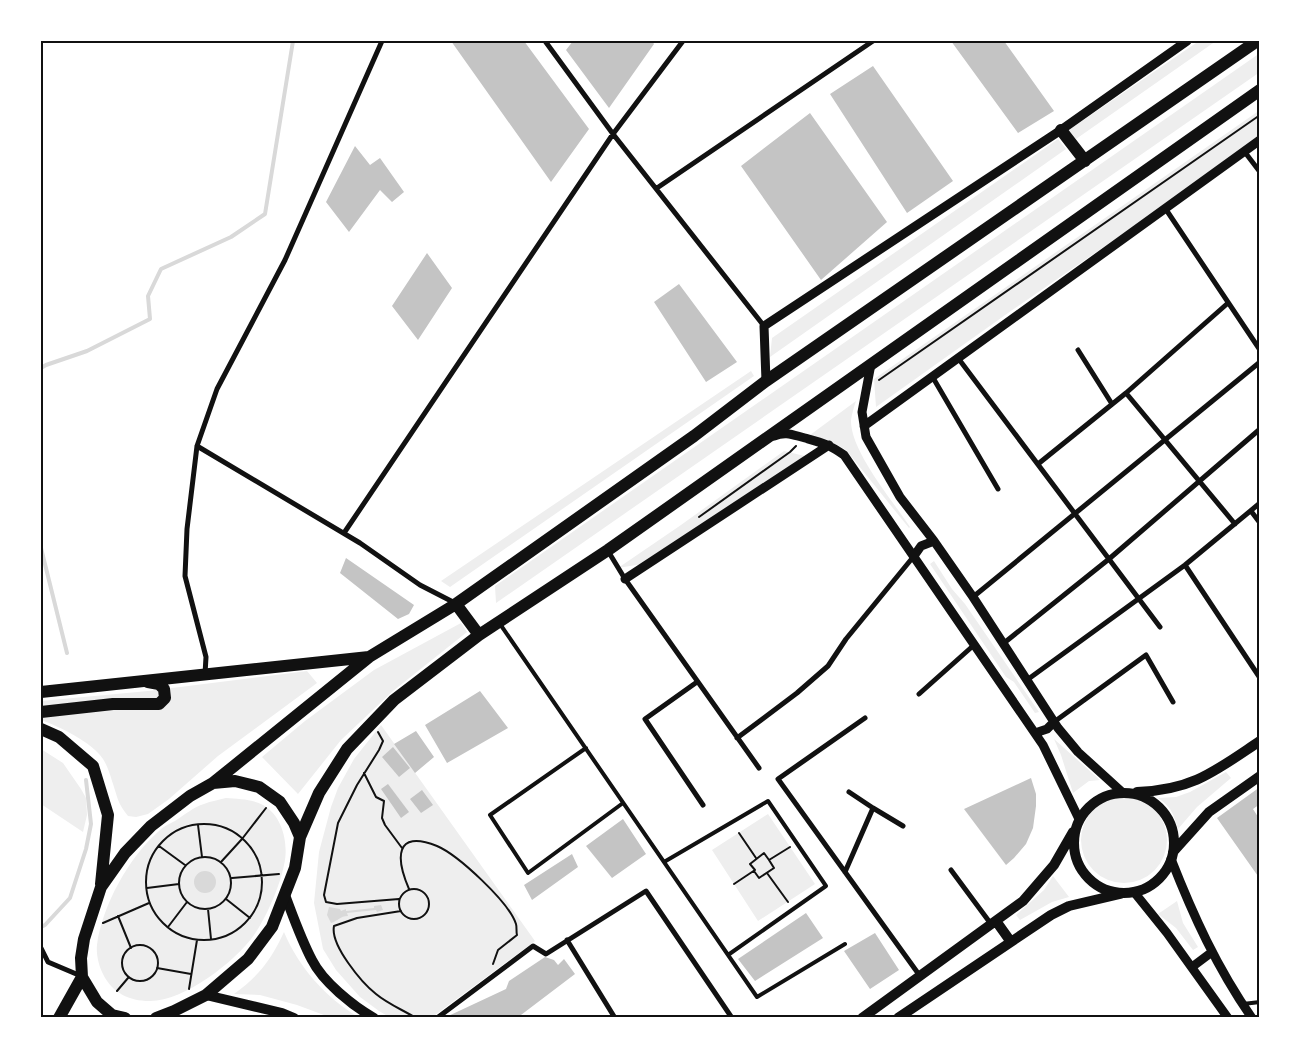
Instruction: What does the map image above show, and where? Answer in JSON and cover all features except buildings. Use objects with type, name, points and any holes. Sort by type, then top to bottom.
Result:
[{"type":"main road","points":[[101,887],[125,853],[151,826],[177,805],[212,783],[369,657],[456,604],[694,436],[766,381],[1257,41]]},
{"type":"main road","points":[[156,1018],[206,995],[248,960],[272,927],[295,868],[300,837],[320,793],[347,750],[394,700],[479,635],[608,550],[1260,90]]},
{"type":"main road","points":[[1061,130],[1084,161]]},
{"type":"main road","points":[[456,604],[479,635]]},
{"type":"main road","points":[[41,692],[369,657]]},
{"type":"main road","points":[[41,712],[113,704],[157,705],[164,700],[165,692],[163,687],[159,684],[141,681]]},
{"type":"main road","points":[[41,729],[59,736],[93,766],[108,815],[101,887],[84,939],[81,958],[82,976],[97,1002],[112,1015],[125,1018]]},
{"type":"main road","points":[[862,1018],[1023,901],[1054,865],[1086,809],[1097,800],[1109,794],[1162,791],[1192,783],[1215,771],[1260,741]]},
{"type":"main road","points":[[1172,856],[1209,812],[1260,776]]},
{"type":"main road","points":[[212,783],[235,781],[259,788],[280,802],[294,823],[300,837]]},
{"type":"main road","points":[[898,1018],[1051,915],[1069,906],[1146,888],[1157,881],[1166,871],[1172,856],[1174,836],[1169,820],[1159,807],[1146,798],[1126,793]]},
{"type":"main road","points":[[1078,822],[1073,841],[1076,858],[1083,873],[1096,884],[1111,891],[1131,892]]},
{"type":"main road","points":[[284,894],[312,961],[322,976],[364,1012],[374,1018]]},
{"type":"main road","points":[[994,922],[1011,942]]},
{"type":"main road","points":[[59,1018],[82,976]]},
{"type":"main road","points":[[206,995],[294,1018]]},
{"type":"street","points":[[204,675],[206,657],[185,576],[186,529],[197,446],[217,389],[285,260],[382,41]]},
{"type":"street","points":[[545,41],[613,134],[764,326],[766,381]]},
{"type":"street","points":[[344,533],[613,134],[683,41]]},
{"type":"street","points":[[657,188],[873,41]]},
{"type":"street","points":[[764,326],[1061,130],[1187,41]]},
{"type":"street","points":[[864,426],[1260,140]]},
{"type":"street","points":[[1244,151],[1260,172]]},
{"type":"street","points":[[1165,208],[1260,350]]},
{"type":"street","points":[[1038,464],[1126,393],[1228,303]]},
{"type":"street","points":[[1078,350],[1112,404]]},
{"type":"street","points":[[958,358],[1160,627]]},
{"type":"street","points":[[973,597],[1260,362]]},
{"type":"street","points":[[872,363],[862,412],[866,437],[900,496],[973,597],[1054,722],[1078,752],[1126,793]]},
{"type":"street","points":[[932,376],[998,489]]},
{"type":"street","points":[[1126,393],[1235,524]]},
{"type":"street","points":[[1004,643],[1109,559],[1260,429]]},
{"type":"street","points":[[758,443],[781,433],[793,434],[829,445],[844,455],[1043,745],[1078,822]]},
{"type":"street","points":[[625,579],[829,445]]},
{"type":"street","points":[[197,446],[344,533],[420,585],[456,604]]},
{"type":"street","points":[[1027,680],[1185,565],[1260,503]]},
{"type":"street","points":[[1251,511],[1260,523]]},
{"type":"street","points":[[736,738],[797,693],[828,666],[846,639],[921,546],[934,541]]},
{"type":"street","points":[[608,550],[625,579],[759,768]]},
{"type":"street","points":[[1185,565],[1260,678]]},
{"type":"street","points":[[919,694],[974,645]]},
{"type":"street","points":[[1034,733],[1047,729],[1146,655],[1172,702]]},
{"type":"street","points":[[697,682],[645,719],[703,805]]},
{"type":"street","points":[[865,718],[778,779],[920,976]]},
{"type":"street","points":[[850,792],[903,826]]},
{"type":"street","points":[[845,872],[873,808]]},
{"type":"street","points":[[1172,856],[1190,909],[1212,952],[1252,1018]]},
{"type":"street","points":[[951,870],[994,922]]},
{"type":"street","points":[[437,1018],[533,946],[546,954],[646,891],[732,1018]]},
{"type":"street","points":[[1131,892],[1168,933],[1228,1018]]},
{"type":"street","points":[[567,940],[615,1018]]},
{"type":"street","points":[[41,948],[48,962],[82,976]]},
{"type":"street","points":[[1192,967],[1212,952]]},
{"type":"lane","points":[[499,622],[757,997],[845,944]]},
{"type":"lane","points":[[586,748],[490,815],[528,873],[623,803]]},
{"type":"lane","points":[[664,862],[768,801],[826,886],[728,955]]},
{"type":"lane","points":[[1242,1004],[1260,1002]]},
{"type":"path","points":[[866,388],[1260,114]]},
{"type":"path","points":[[693,520],[790,452],[804,438]]},
{"type":"path","points":[[377,730],[383,741],[338,823],[324,895],[326,902],[337,904],[399,899]]},
{"type":"path","points":[[364,773],[376,798],[384,800],[382,818],[402,848],[401,864],[403,875],[410,889]]},
{"type":"path","points":[[221,862],[266,808]]},
{"type":"path","points":[[198,825],[202,857]]},
{"type":"path","points":[[198,825],[219,826],[242,839],[251,848],[258,860],[262,874],[262,889],[258,903],[250,918],[242,927],[229,935],[211,939],[197,939],[186,937],[162,922],[150,903],[147,888],[147,874],[150,862],[159,846],[172,834],[183,828],[198,825]]},
{"type":"path","points":[[739,833],[757,858]]},
{"type":"path","points":[[402,848],[410,842],[424,842],[449,852],[483,880],[509,912],[516,923],[517,935],[498,950],[493,971]]},
{"type":"path","points":[[159,846],[186,865]]},
{"type":"path","points":[[769,860],[790,847]]},
{"type":"path","points":[[764,853],[774,868],[759,878],[750,864],[757,858],[764,853]]},
{"type":"path","points":[[202,857],[215,858],[221,862],[228,869],[231,878],[230,890],[225,899],[216,907],[208,908],[201,908],[187,902],[182,896],[179,884],[181,872],[186,865],[192,860],[202,857]]},
{"type":"path","points":[[734,884],[754,871]]},
{"type":"path","points":[[767,873],[788,902]]},
{"type":"path","points":[[231,878],[262,874],[282,874]]},
{"type":"path","points":[[147,888],[179,884]]},
{"type":"path","points":[[410,889],[420,889],[429,900],[428,910],[416,919],[406,917],[401,912],[398,904],[401,895],[410,889]]},
{"type":"path","points":[[225,899],[250,918]]},
{"type":"path","points":[[168,927],[187,902]]},
{"type":"path","points":[[103,923],[150,903]]},
{"type":"path","points":[[208,908],[211,939]]},
{"type":"path","points":[[401,912],[348,920],[334,926],[333,933],[337,944],[364,983],[377,995],[416,1018]]},
{"type":"path","points":[[118,916],[131,948]]},
{"type":"path","points":[[189,989],[197,939]]},
{"type":"path","points":[[137,946],[149,948],[157,956],[157,968],[151,978],[135,981],[128,977],[122,963],[126,952],[137,946]]},
{"type":"path","points":[[157,968],[191,974]]},
{"type":"path","points":[[117,992],[128,977]]},
{"type":"shaded area","points":[[1199,41],[1216,41],[1076,139],[1069,130]]},
{"type":"shaded area","points":[[1260,53],[1260,72],[496,603],[495,586]]},
{"type":"shaded area","points":[[1260,110],[1260,139],[1008,313],[876,407],[874,379]]},
{"type":"shaded area","points":[[1058,139],[1066,149],[770,357],[772,338]]},
{"type":"shaded area","points":[[751,371],[754,376],[450,587],[441,581]]},
{"type":"shaded area","points":[[856,401],[851,420],[857,446],[909,528],[846,450],[827,441],[806,438]]},
{"type":"shaded area","points":[[784,451],[813,458],[654,562],[618,568],[681,525]]},
{"type":"shaded area","points":[[934,561],[1039,712],[1035,713],[1014,682],[1006,677],[930,564]]},
{"type":"shaded area","points":[[461,623],[467,632],[393,691],[341,740],[298,794],[262,757],[305,721],[374,670]]},
{"type":"shaded area","points":[[307,671],[317,683],[218,756],[169,799],[148,814],[136,817],[128,816],[122,807],[107,767],[98,753],[75,736],[41,720],[41,701],[148,691]]},
{"type":"shaded area","points":[[381,725],[535,941],[431,1018],[391,1018],[360,997],[336,970],[323,949],[314,903],[319,852],[338,788],[354,759]]},
{"type":"shaded area","points":[[1054,739],[1100,780],[1089,781],[1073,793]]},
{"type":"shaded area","points":[[41,749],[63,763],[86,798],[87,815],[83,832],[41,804]]},
{"type":"shaded area","points":[[1226,772],[1231,778],[1197,807],[1178,829],[1171,811],[1158,798],[1176,797],[1190,792]]},
{"type":"shaded area","points":[[1116,797],[1132,797],[1141,800],[1155,809],[1164,823],[1167,840],[1164,857],[1155,871],[1141,880],[1132,883],[1116,883],[1100,876],[1088,864],[1081,848],[1081,832],[1088,816],[1100,804]]},
{"type":"shaded area","points":[[226,798],[250,800],[263,805],[275,816],[283,832],[286,849],[284,865],[276,892],[263,920],[254,935],[234,957],[207,979],[192,988],[162,1000],[142,1001],[122,995],[111,986],[103,974],[98,960],[97,949],[105,914],[119,883],[137,854],[163,828],[197,807]]},
{"type":"shaded area","points":[[768,814],[815,884],[758,921],[712,850]]},
{"type":"shaded area","points":[[205,871],[213,874],[216,882],[213,890],[205,893],[197,890],[194,882],[197,874]]},
{"type":"shaded area","points":[[1053,876],[1069,897],[1052,902],[1020,920],[1016,915],[1044,890]]},
{"type":"shaded area","points":[[1177,901],[1183,923],[1198,947],[1193,950],[1176,928],[1158,914]]},
{"type":"shaded area","points":[[381,905],[383,910],[347,913],[348,916],[331,923],[327,915],[329,907],[340,909],[341,911],[346,909],[346,911],[374,908],[374,906]]},
{"type":"shaded area","points":[[284,932],[297,958],[315,981],[336,1001],[360,1018],[332,1018],[297,1005],[260,995],[234,994],[251,981],[264,967]]},
{"type":"waterway","points":[[41,368],[87,351],[150,319],[148,296],[161,269],[231,237],[265,214],[293,41]]},
{"type":"waterway","points":[[41,548],[67,653]]},
{"type":"waterway","points":[[41,927],[70,898],[86,849],[91,824],[86,780]]}]
